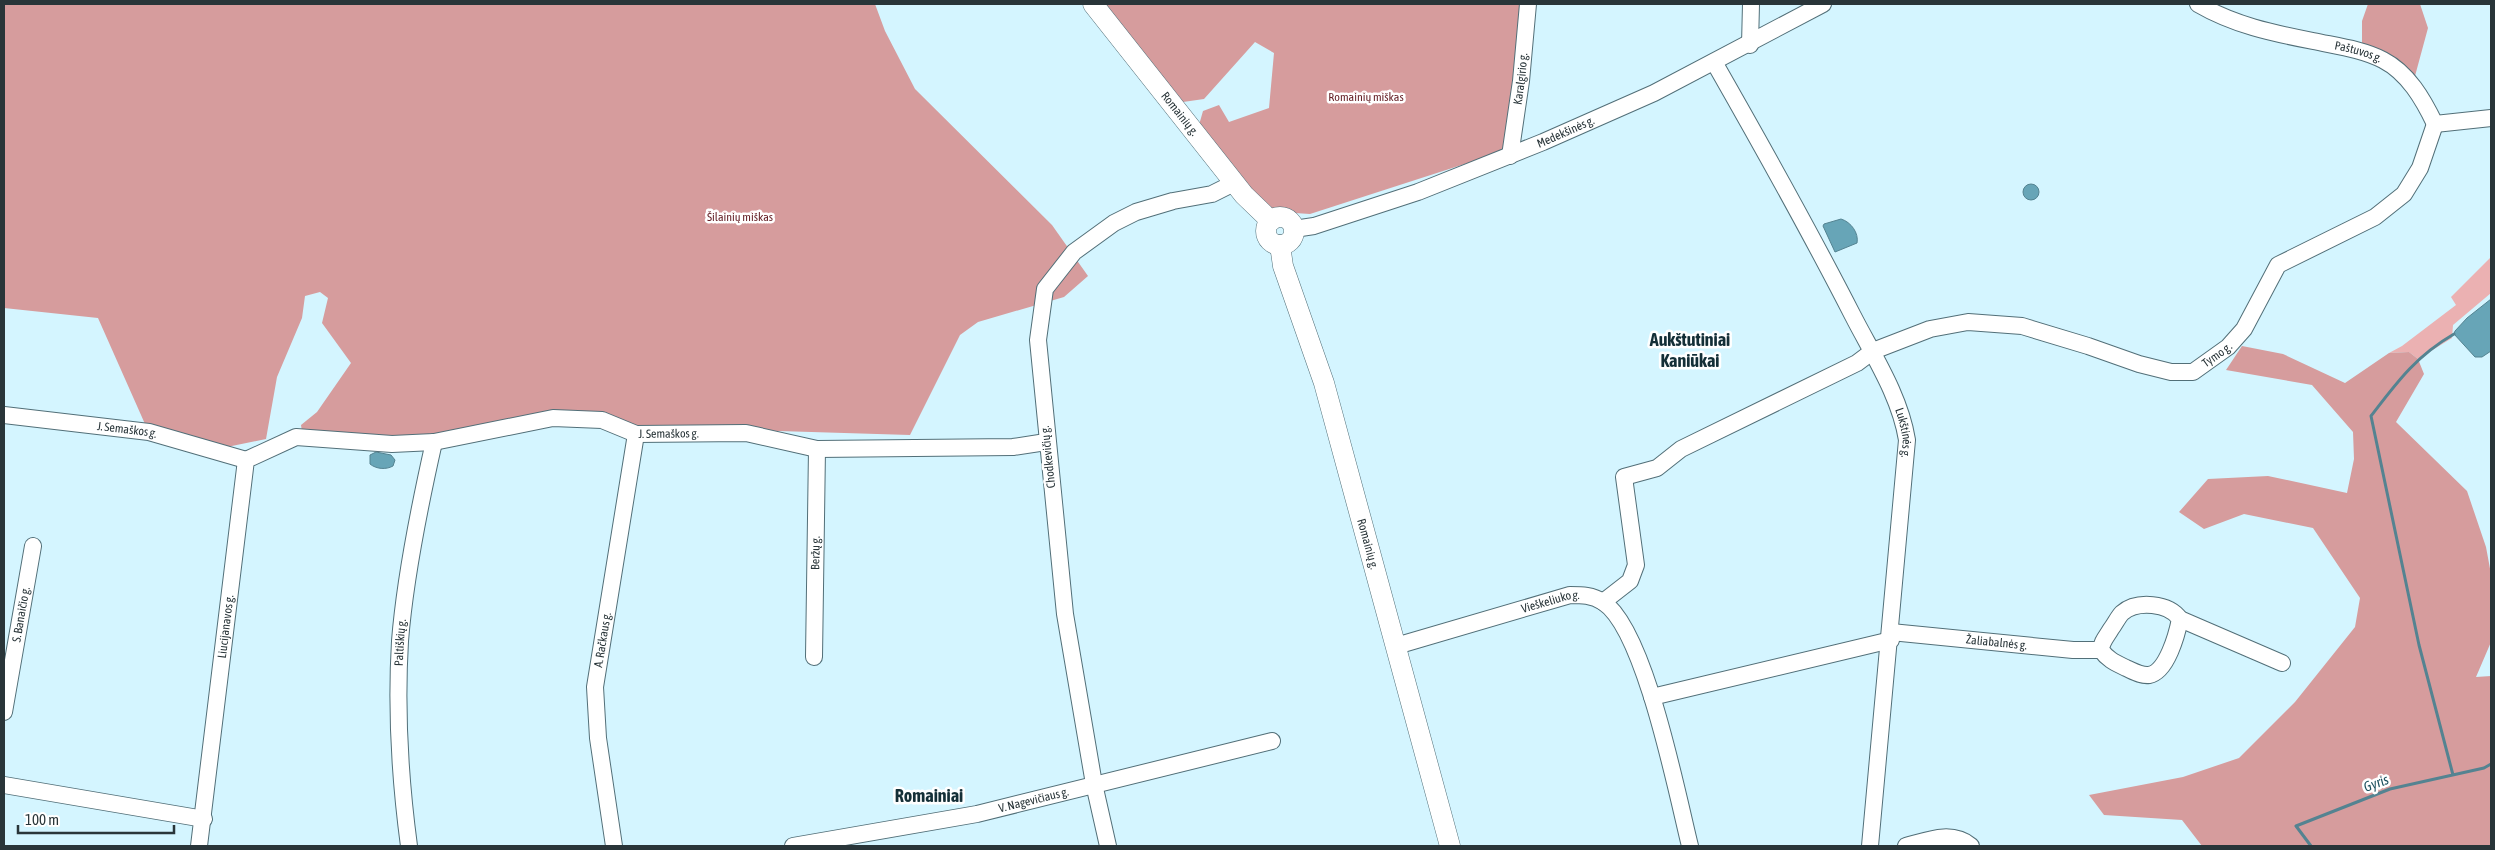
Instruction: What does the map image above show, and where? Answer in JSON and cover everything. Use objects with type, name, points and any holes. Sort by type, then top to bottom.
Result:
[{"type":"main road","name":"Romainių g.","points":[[1093,4],[1234,183],[1271,221]]},
{"type":"main road","points":[[1280,217],[1289,220],[1294,229],[1292,238],[1280,245],[1271,242],[1266,234],[1271,221],[1280,217]]},
{"type":"main road","name":"Romainių g.","points":[[1280,245],[1283,266],[1324,382],[1450,846]]},
{"type":"street","name":"Karalgirio g.","points":[[1510,156],[1521,81],[1528,4]]},
{"type":"street","points":[[1750,45],[1751,4]]},
{"type":"street","name":"Medekšinės g.","points":[[1294,229],[1314,226],[1418,192],[1510,156],[1654,93],[1750,45],[1824,4]]},
{"type":"street","name":"Paštuvos g.","points":[[2198,4],[2232,22],[2350,49],[2383,60],[2403,76],[2419,94],[2435,124]]},
{"type":"street","name":"Lukštinės g.","points":[[1714,62],[1778,173],[1873,351],[1904,424],[1907,440],[1891,636],[1870,846]]},
{"type":"street","points":[[2435,124],[2491,118]]},
{"type":"street","name":"Tymo g.","points":[[1603,602],[1630,582],[1636,565],[1624,477],[1657,468],[1689,444],[1857,363],[1873,351],[1930,329],[1968,322],[2022,326],[2139,364],[2172,372],[2193,372],[2228,347],[2244,329],[2278,265],[2375,217],[2404,194],[2420,168],[2435,124]]},
{"type":"street","name":"Chodkevičių g.","points":[[1108,846],[1094,784],[1065,614],[1046,442],[1038,340],[1045,289],[1074,252],[1114,223],[1136,212],[1173,201],[1212,194],[1234,183]]},
{"type":"street","name":"J. Semaškos g.","points":[[4,415],[149,432],[246,460],[296,437],[392,444],[434,442],[553,418],[602,420],[636,434],[746,434],[817,449],[1013,447],[1046,442]]},
{"type":"street","name":"A. Račkaus g.","points":[[614,846],[598,738],[594,688],[636,434]]},
{"type":"street","name":"Paltiškių g.","points":[[408,846],[400,735],[400,641],[423,493],[434,442]]},
{"type":"street","name":"Beržų g.","points":[[814,657],[817,449]]},
{"type":"street","name":"Liucijanavos g.","points":[[199,846],[204,819],[246,460]]},
{"type":"street","name":"S. Banaičio g.","points":[[4,712],[33,546]]},
{"type":"street","name":"Vieškeliuko g.","points":[[1396,646],[1570,595],[1586,595],[1603,602]]},
{"type":"street","points":[[1603,602],[1612,611],[1634,647],[1652,697],[1690,846]]},
{"type":"street","points":[[2180,619],[2177,635],[2168,657],[2154,673],[2138,674],[2111,661],[2101,650],[2103,641],[2122,613],[2132,607],[2146,605],[2170,610],[2180,619],[2282,664]]},
{"type":"street","points":[[1652,697],[1891,636]]},
{"type":"street","name":"Žaliabalnės g.","points":[[1891,636],[2073,650],[2101,650]]},
{"type":"street","name":"V. Nagevičiaus g.","points":[[793,846],[977,814],[1272,741]]},
{"type":"street","points":[[4,784],[204,819]]},
{"type":"street","points":[[1906,846],[1948,837],[1965,841],[1971,846]]},
{"type":"shaded area","points":[[2491,257],[2491,293],[2453,325],[2452,338],[2418,359],[2409,352],[2389,353],[2402,346],[2456,305],[2451,297]]},
{"type":"green space","name":"Šilainių miškas","points":[[4,4],[875,4],[885,31],[915,89],[1052,225],[1088,276],[1064,297],[978,322],[960,335],[910,435],[643,427],[499,426],[422,438],[302,432],[301,425],[317,412],[351,363],[322,323],[328,298],[320,292],[305,296],[302,318],[277,377],[266,439],[227,447],[145,424],[98,318],[4,308]]},
{"type":"green space","name":"Romainių miškas","points":[[1105,4],[1520,4],[1508,150],[1310,214],[1280,212],[1251,198],[1199,125],[1203,111],[1219,105],[1229,122],[1269,108],[1274,53],[1255,42],[1204,99],[1183,102]]},
{"type":"green space","points":[[2368,4],[2420,4],[2428,28],[2415,76],[2362,43],[2362,21]]},
{"type":"green space","points":[[2242,346],[2283,354],[2345,383],[2389,353],[2409,352],[2418,359],[2424,374],[2396,422],[2467,491],[2486,547],[2491,574],[2491,642],[2476,677],[2491,676],[2491,846],[2202,846],[2182,820],[2104,815],[2089,795],[2183,777],[2239,758],[2295,702],[2355,627],[2360,598],[2313,528],[2244,514],[2204,529],[2179,512],[2208,479],[2268,476],[2347,493],[2354,459],[2353,432],[2312,385],[2226,370]]},
{"type":"water","points":[[2031,184],[2039,192],[2031,200],[2023,192]]},
{"type":"water","points":[[1841,219],[1854,228],[1857,235],[1857,243],[1835,252],[1823,226],[1824,224]]},
{"type":"water","points":[[2491,299],[2491,351],[2482,357],[2475,357],[2454,334],[2467,318]]},
{"type":"water","points":[[376,452],[391,455],[395,460],[393,466],[381,468],[370,464],[370,455]]},
{"type":"waterway","points":[[2453,775],[2419,645],[2371,416],[2408,370],[2429,351],[2454,334]]},
{"type":"waterway","name":"Gyris","points":[[2311,846],[2296,826],[2390,789],[2484,768],[2491,764]]},
{"type":"district","name":"Aukštutiniai Kaniūkai","points":[[1690,349]]},
{"type":"district","name":"Romainiai","points":[[929,795]]}]
